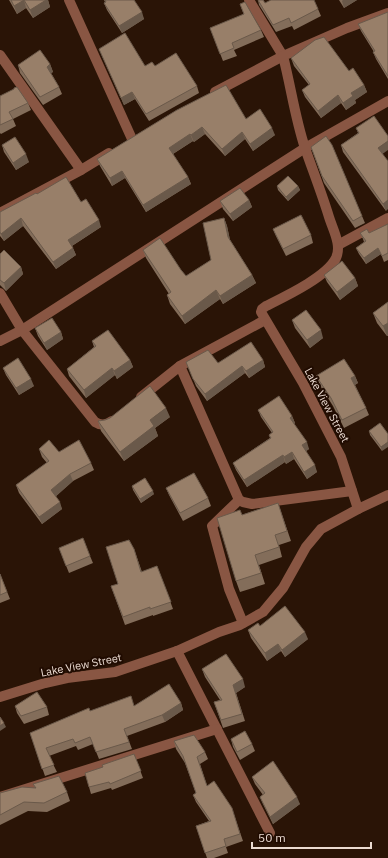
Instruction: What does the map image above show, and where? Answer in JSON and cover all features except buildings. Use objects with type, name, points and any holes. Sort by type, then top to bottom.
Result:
[{"type":"street","points":[[0,213],[81,170],[129,141],[69,0]]},
{"type":"street","points":[[133,404],[180,366],[265,320],[261,312],[262,309],[310,282],[325,271],[335,259],[338,245],[323,195],[298,125],[283,56],[249,0]]},
{"type":"street","points":[[209,95],[283,56],[388,12]]},
{"type":"street","points":[[0,55],[81,170]]},
{"type":"street","points":[[0,341],[22,330],[305,148],[388,101]]},
{"type":"street","points":[[338,245],[388,218]]},
{"type":"street","points":[[0,293],[22,330],[95,422],[100,425],[107,424],[122,413]]},
{"type":"street","name":"Lake View Street","points":[[0,697],[67,678],[115,672],[178,651],[243,623],[263,612],[283,588],[306,547],[321,529],[358,509],[341,457],[303,383],[265,320]]},
{"type":"street","points":[[180,366],[239,500],[252,504],[352,491]]},
{"type":"street","points":[[358,509],[388,494]]},
{"type":"street","points":[[239,500],[212,526],[229,589],[243,623]]},
{"type":"street","points":[[178,651],[270,833]]},
{"type":"street","points":[[0,797],[217,729]]}]
